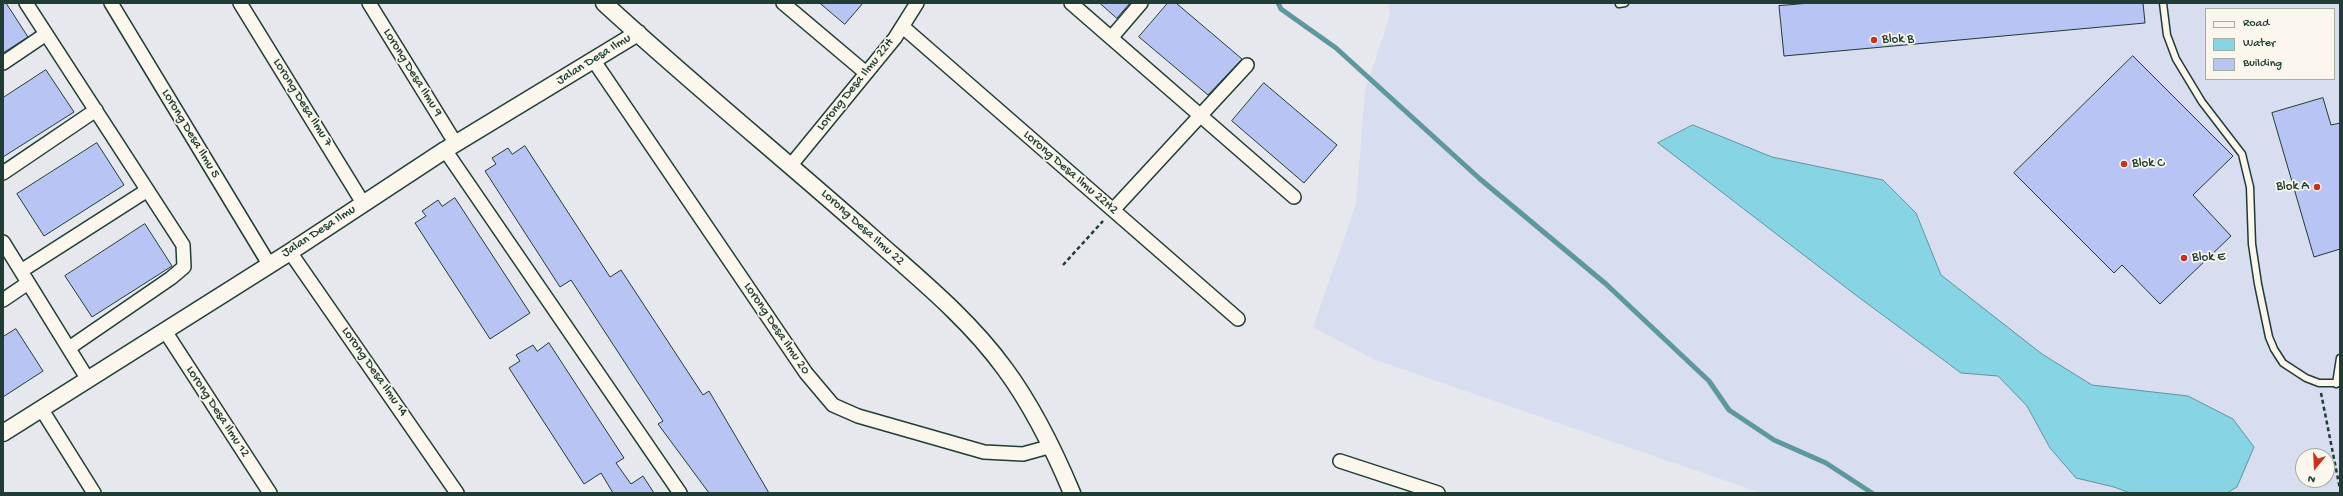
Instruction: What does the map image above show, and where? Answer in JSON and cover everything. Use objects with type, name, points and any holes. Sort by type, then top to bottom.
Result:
[{"type":"street","points":[[26,3],[96,110],[146,191],[183,245],[184,266],[171,278],[69,348]]},
{"type":"street","name":"Lorong Desa Ilmu 5","points":[[111,3],[269,264]]},
{"type":"street","name":"Lorong Desa Ilmu 7","points":[[240,3],[363,203]]},
{"type":"street","name":"Lorong Desa Ilmu 9","points":[[369,3],[451,147],[680,493]]},
{"type":"street","name":"Lorong Desa Ilmu 22","points":[[604,3],[791,165],[934,293],[986,345],[1014,381],[1052,446],[1072,493]]},
{"type":"street","points":[[783,3],[866,73]]},
{"type":"street","name":"Lorong Desa Ilmu 22H","points":[[791,165],[903,27],[917,3]]},
{"type":"street","points":[[1071,3],[1294,197]]},
{"type":"street","points":[[1111,38],[1141,3]]},
{"type":"street","name":"Lorong Desa Ilmu 22H2","points":[[903,27],[1238,319]]},
{"type":"street","points":[[3,62],[46,34]]},
{"type":"street","name":"Jalan Desa Ilmu","points":[[3,433],[42,410],[87,378],[165,331],[290,252],[451,147],[638,34]]},
{"type":"street","name":"Lorong Desa Ilmu 20","points":[[594,61],[806,373],[833,405],[858,416],[984,452],[1023,454],[1052,446]]},
{"type":"street","points":[[1113,210],[1201,117],[1247,65]]},
{"type":"street","points":[[3,173],[96,110]]},
{"type":"street","points":[[21,271],[146,191]]},
{"type":"street","points":[[3,242],[87,378]]},
{"type":"street","name":"Lorong Desa Ilmu 14","points":[[290,252],[457,493]]},
{"type":"street","points":[[3,300],[28,283]]},
{"type":"street","name":"Lorong Desa Ilmu 12","points":[[165,331],[270,493]]},
{"type":"street","points":[[42,410],[94,493]]},
{"type":"street","points":[[1340,461],[1438,493]]},
{"type":"lane","points":[[2163,3],[2168,39],[2176,59],[2202,102],[2242,154],[2250,187],[2252,244],[2258,284],[2269,336],[2274,349],[2283,363],[2295,372],[2319,383],[2338,384],[2340,358]]},
{"type":"path","points":[[1063,266],[1113,210]]},
{"type":"path","points":[[2319,383],[2340,489]]},
{"type":"shaded area","points":[[1388,3],[2340,3],[2340,493],[1761,493],[1373,359],[1313,327],[1356,204],[1365,91],[1390,16]]},
{"type":"water","points":[[1693,125],[1772,157],[1883,180],[1916,213],[1941,275],[2042,354],[2092,385],[2188,396],[2233,419],[2254,447],[2237,487],[2227,493],[2130,493],[2114,487],[2076,478],[2050,448],[2027,406],[1998,376],[1961,373],[1857,296],[1658,143]]},
{"type":"building","points":[[3,3],[6,3],[28,37],[3,53]]},
{"type":"building","points":[[820,3],[863,3],[845,24]]},
{"type":"building","points":[[1100,3],[1130,3],[1117,18]]},
{"type":"building","points":[[1168,3],[1176,3],[1242,59],[1208,95],[1139,37]]},
{"type":"building","name":"Blok B","points":[[1811,3],[2143,3],[2145,23],[1784,56],[1779,6]]},
{"type":"building","name":"Blok C","points":[[2133,56],[2233,156],[2193,195],[2231,236],[2160,304],[2122,265],[2114,273],[2014,173]]},
{"type":"building","points":[[46,70],[74,112],[3,157],[3,98]]},
{"type":"building","points":[[1264,83],[1337,145],[1304,183],[1232,121]]},
{"type":"building","name":"Blok A","points":[[2323,98],[2331,125],[2340,123],[2340,249],[2314,257],[2272,113]]},
{"type":"building","points":[[97,143],[124,185],[44,236],[17,194]]},
{"type":"building","points":[[525,146],[610,277],[621,270],[703,395],[709,391],[769,493],[709,493],[658,424],[663,421],[571,280],[560,287],[485,171],[496,164],[492,158],[508,148],[512,154]]},
{"type":"building","points":[[455,198],[530,313],[490,339],[415,223],[426,216],[422,211],[438,200],[442,206]]},
{"type":"building","points":[[145,224],[172,266],[92,317],[65,276]]},
{"type":"building","points":[[16,329],[43,371],[3,397],[3,337]]},
{"type":"building","points":[[549,343],[624,458],[616,463],[631,484],[643,476],[654,493],[613,493],[601,473],[584,484],[509,368],[520,361],[516,355],[533,345],[537,351]]},
{"type":"waterway","points":[[1278,3],[1281,9],[1336,48],[1480,179],[1606,284],[1709,381],[1729,410],[1774,440],[1826,463],[1872,493]]},
{"type":"place","name":"Blok B","points":[[1874,40]]},
{"type":"place","name":"Blok C","points":[[2124,164]]},
{"type":"place","name":"Blok A","points":[[2317,187]]},
{"type":"place","name":"Blok E","points":[[2184,258]]}]
